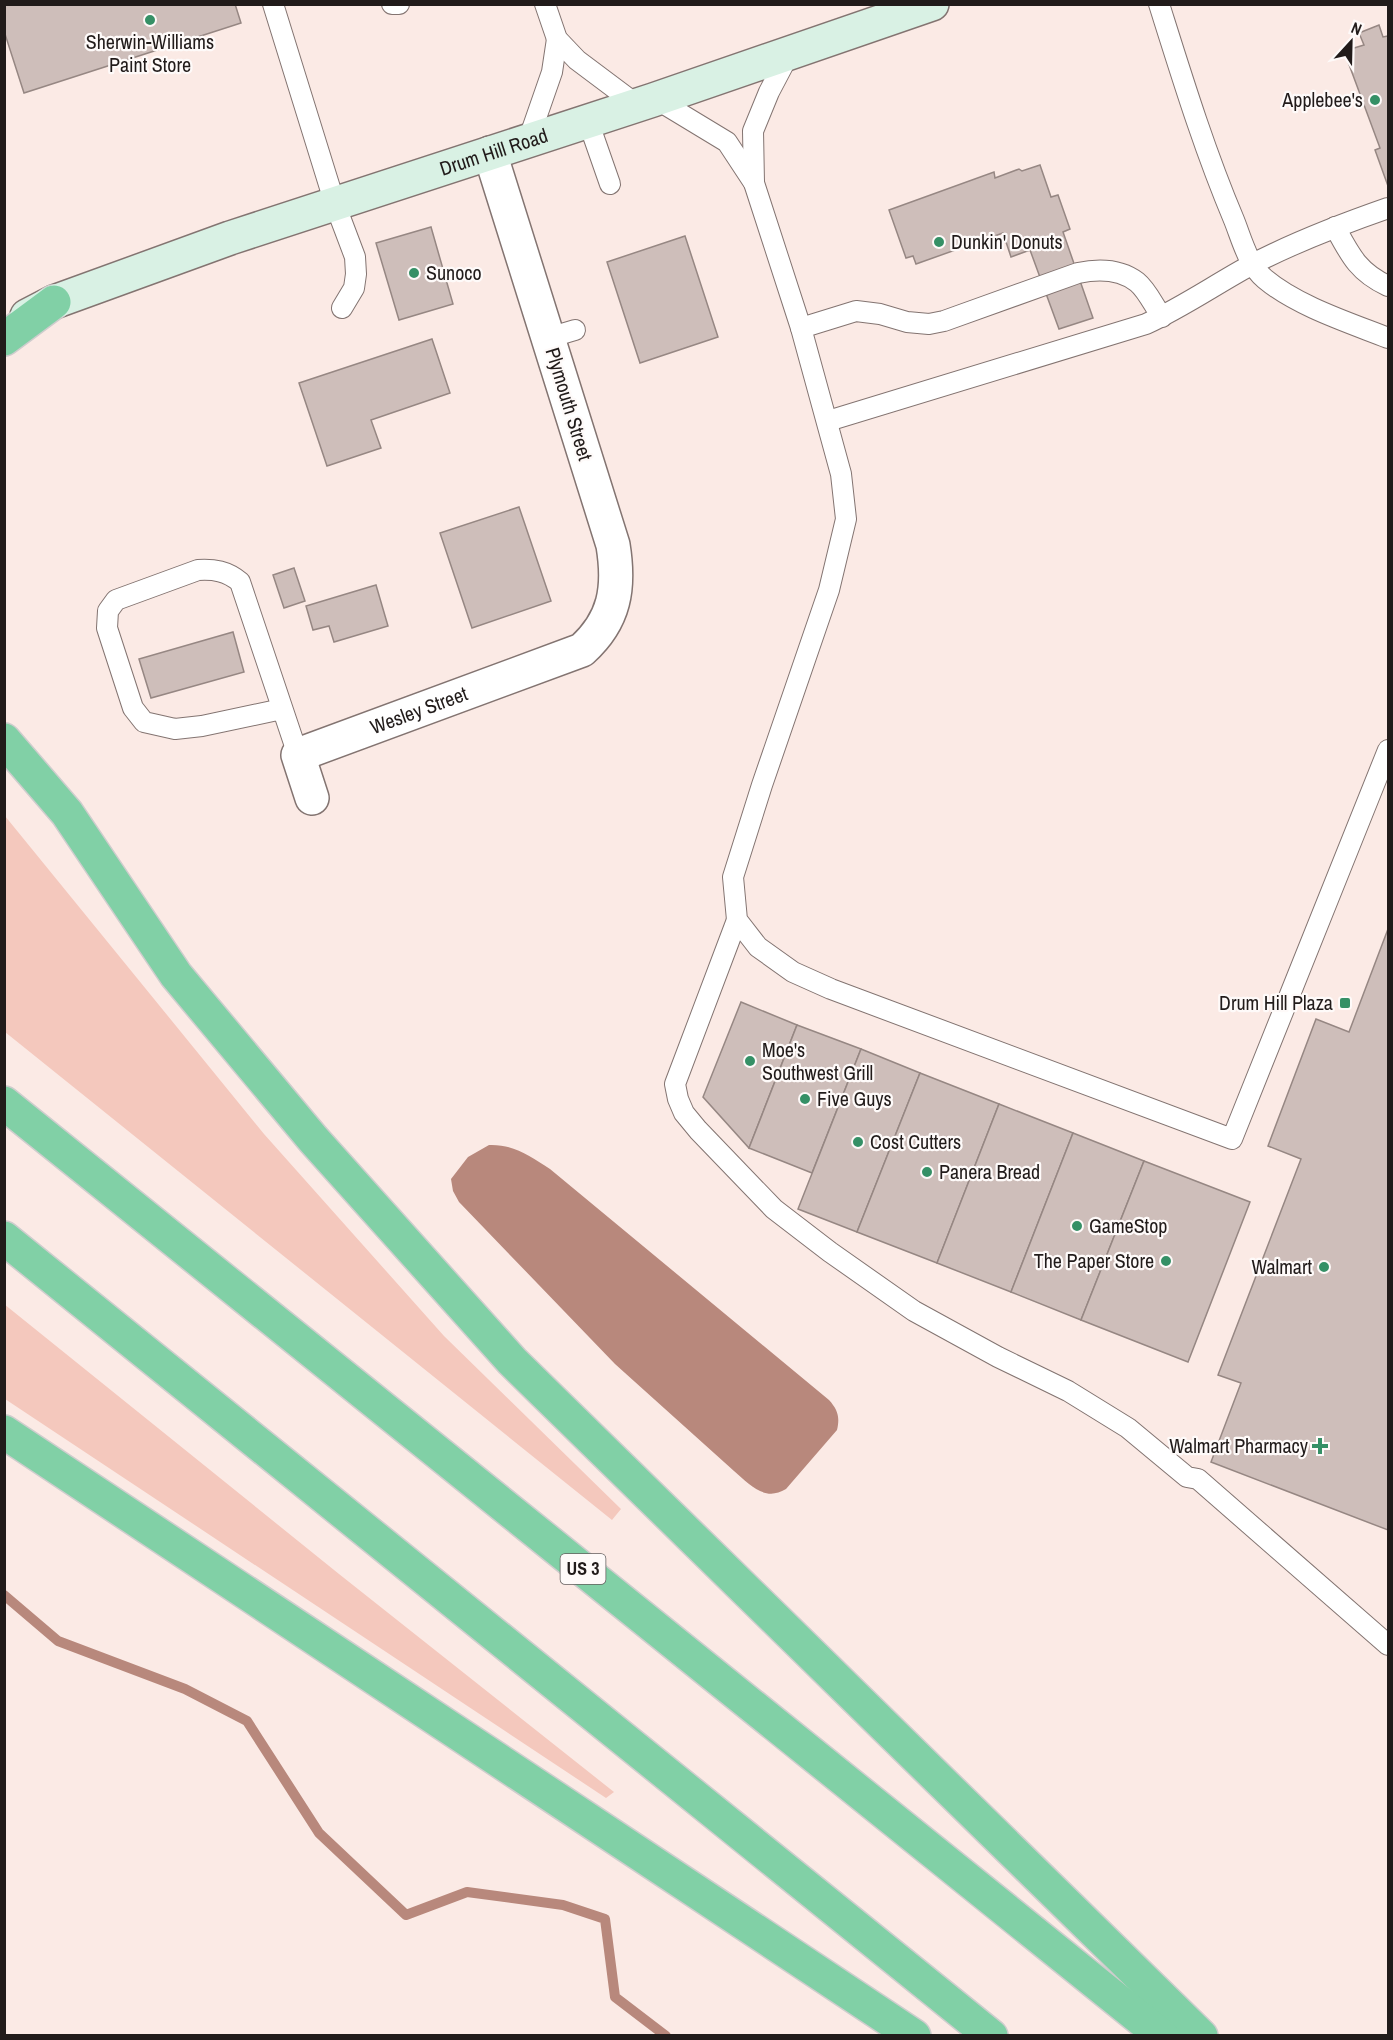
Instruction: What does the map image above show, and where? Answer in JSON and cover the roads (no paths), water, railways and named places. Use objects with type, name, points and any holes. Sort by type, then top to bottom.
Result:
[{"type":"highway","points":[[4,339],[54,302]]},
{"type":"highway","points":[[9,742],[67,813],[176,975],[313,1139],[512,1361],[1201,2036]]},
{"type":"highway","name":"US 3","points":[[4,1103],[1162,2036]]},
{"type":"highway","points":[[4,1238],[992,2036]]},
{"type":"highway","points":[[4,1432],[914,2036]]},
{"type":"main road","name":"Drum Hill Road","points":[[4,328],[54,302],[230,238],[647,102],[932,4]]},
{"type":"main road","name":"Drum Hill Road","points":[[4,312],[54,302]]},
{"type":"street","name":"Plymouth Street","points":[[490,153],[562,334],[616,561],[616,589],[613,603],[600,629],[582,650]]},
{"type":"street","name":"Wesley Street","points":[[298,755],[582,650]]},
{"type":"street","points":[[298,755],[312,798]]},
{"type":"lane","points":[[273,4],[335,204],[355,258],[354,288],[342,308]]},
{"type":"lane","points":[[392,4],[399,4]]},
{"type":"lane","points":[[545,4],[557,39],[577,60],[647,102],[727,142],[754,183],[801,328],[841,474],[846,519],[829,590],[762,785],[733,878],[737,920],[675,1084],[684,1113],[774,1209],[830,1252],[914,1311],[998,1357],[1068,1391],[1128,1428],[1187,1478],[1198,1479],[1389,1645]]},
{"type":"lane","points":[[1158,4],[1211,164],[1252,264],[1264,279],[1285,293],[1342,320],[1389,338]]},
{"type":"lane","points":[[528,141],[552,72],[557,39]]},
{"type":"lane","points":[[754,183],[753,131],[769,92],[789,54]]},
{"type":"lane","points":[[588,121],[610,184]]},
{"type":"lane","points":[[828,421],[1146,324],[1252,264],[1335,227],[1389,208]]},
{"type":"lane","points":[[1335,227],[1352,259],[1372,278],[1389,286]]},
{"type":"lane","points":[[801,328],[856,311],[880,314],[907,322],[928,324],[944,321],[1078,273],[1097,269],[1129,278],[1138,283],[1162,317]]},
{"type":"lane","points":[[282,709],[202,726],[175,729],[144,722],[133,708],[129,696],[107,628],[108,611],[116,600],[198,570],[212,569],[233,576],[240,582],[298,755]]},
{"type":"lane","points":[[737,920],[758,947],[793,972],[831,989],[1232,1139],[1389,750]]},
{"type":"waterway","points":[[4,1595],[58,1641],[185,1689],[247,1721],[319,1833],[406,1915],[467,1892],[563,1905],[605,1919],[615,1997],[666,2036]]},
{"type":"place","name":"Sherwin-Williams Paint Store","points":[[150,20]]},
{"type":"place","name":"Applebee's","points":[[1375,100]]},
{"type":"place","name":"Dunkin' Donuts","points":[[939,242]]},
{"type":"place","name":"Sunoco","points":[[414,273]]},
{"type":"place","name":"Drum Hill Plaza","points":[[1345,1003]]},
{"type":"place","name":"Moe's Southwest Grill","points":[[750,1061]]},
{"type":"place","name":"Five Guys","points":[[805,1099]]},
{"type":"place","name":"Cost Cutters","points":[[858,1142]]},
{"type":"place","name":"Panera Bread","points":[[927,1172]]},
{"type":"place","name":"GameStop","points":[[1077,1226]]},
{"type":"place","name":"The Paper Store","points":[[1166,1261]]},
{"type":"place","name":"Walmart","points":[[1324,1267]]},
{"type":"place","name":"Walmart Pharmacy","points":[[1320,1446]]}]
